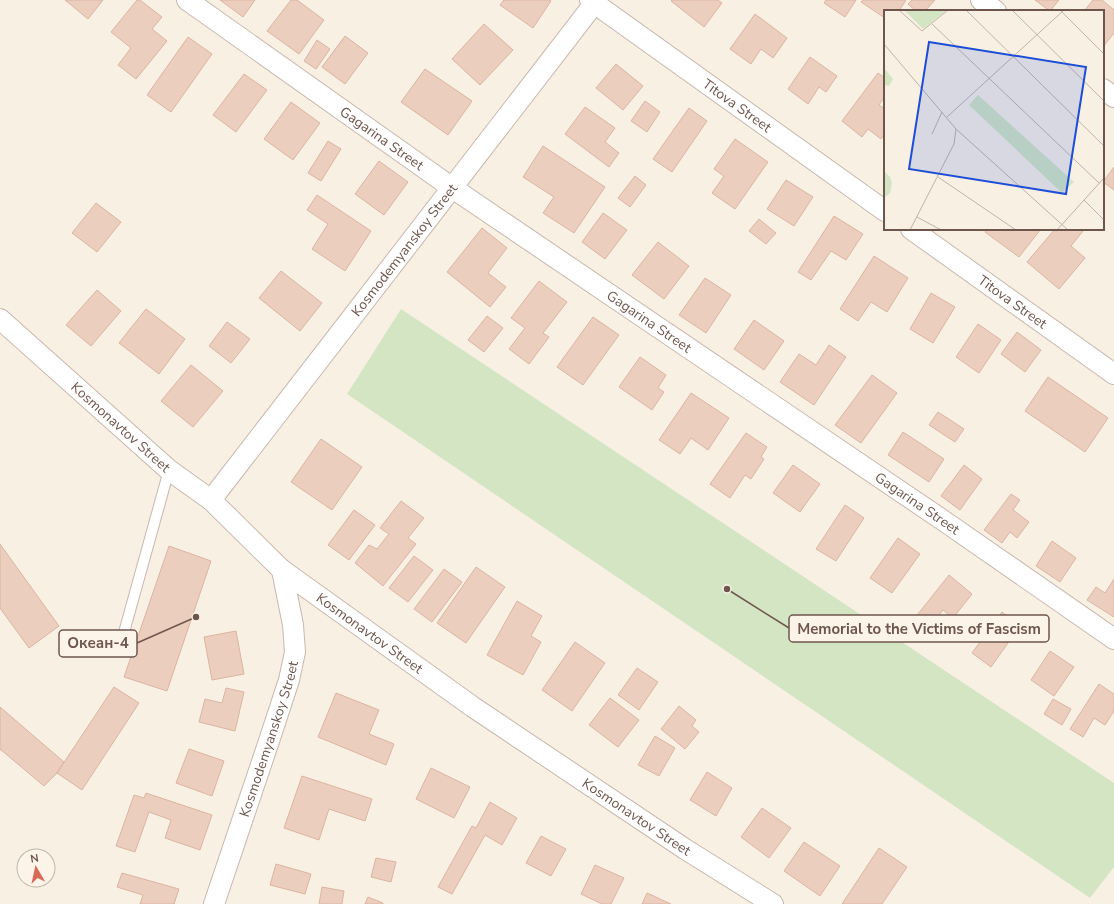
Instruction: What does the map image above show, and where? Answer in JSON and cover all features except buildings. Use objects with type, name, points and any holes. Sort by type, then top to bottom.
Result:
[{"type":"street","name":"Gagarina Street","points":[[187,0],[452,187],[938,517],[1114,639]]},
{"type":"street","points":[[981,0],[995,10]]},
{"type":"street","name":"Kosmodemyanskoy Street","points":[[211,500],[594,1]]},
{"type":"street","name":"Titova Street","points":[[594,1],[884,210]]},
{"type":"street","points":[[1104,90],[1114,97]]},
{"type":"street","name":"Titova Street","points":[[912,230],[1114,374]]},
{"type":"street","name":"Kosmonavtov Street","points":[[0,319],[169,470],[211,500],[282,570],[479,711],[685,849],[772,904]]},
{"type":"street","name":"Kosmodemyanskoy Street","points":[[214,904],[272,734],[289,680],[295,652],[293,625],[282,570]]},
{"type":"lane","points":[[123,636],[169,470]]},
{"type":"green space","points":[[401,309],[1114,783],[1114,867],[1090,898],[347,394]]},
{"type":"place","name":"Memorial to the Victims of Fascism","points":[[727,589]]},
{"type":"place","name":"Океан-4","points":[[196,617]]}]
